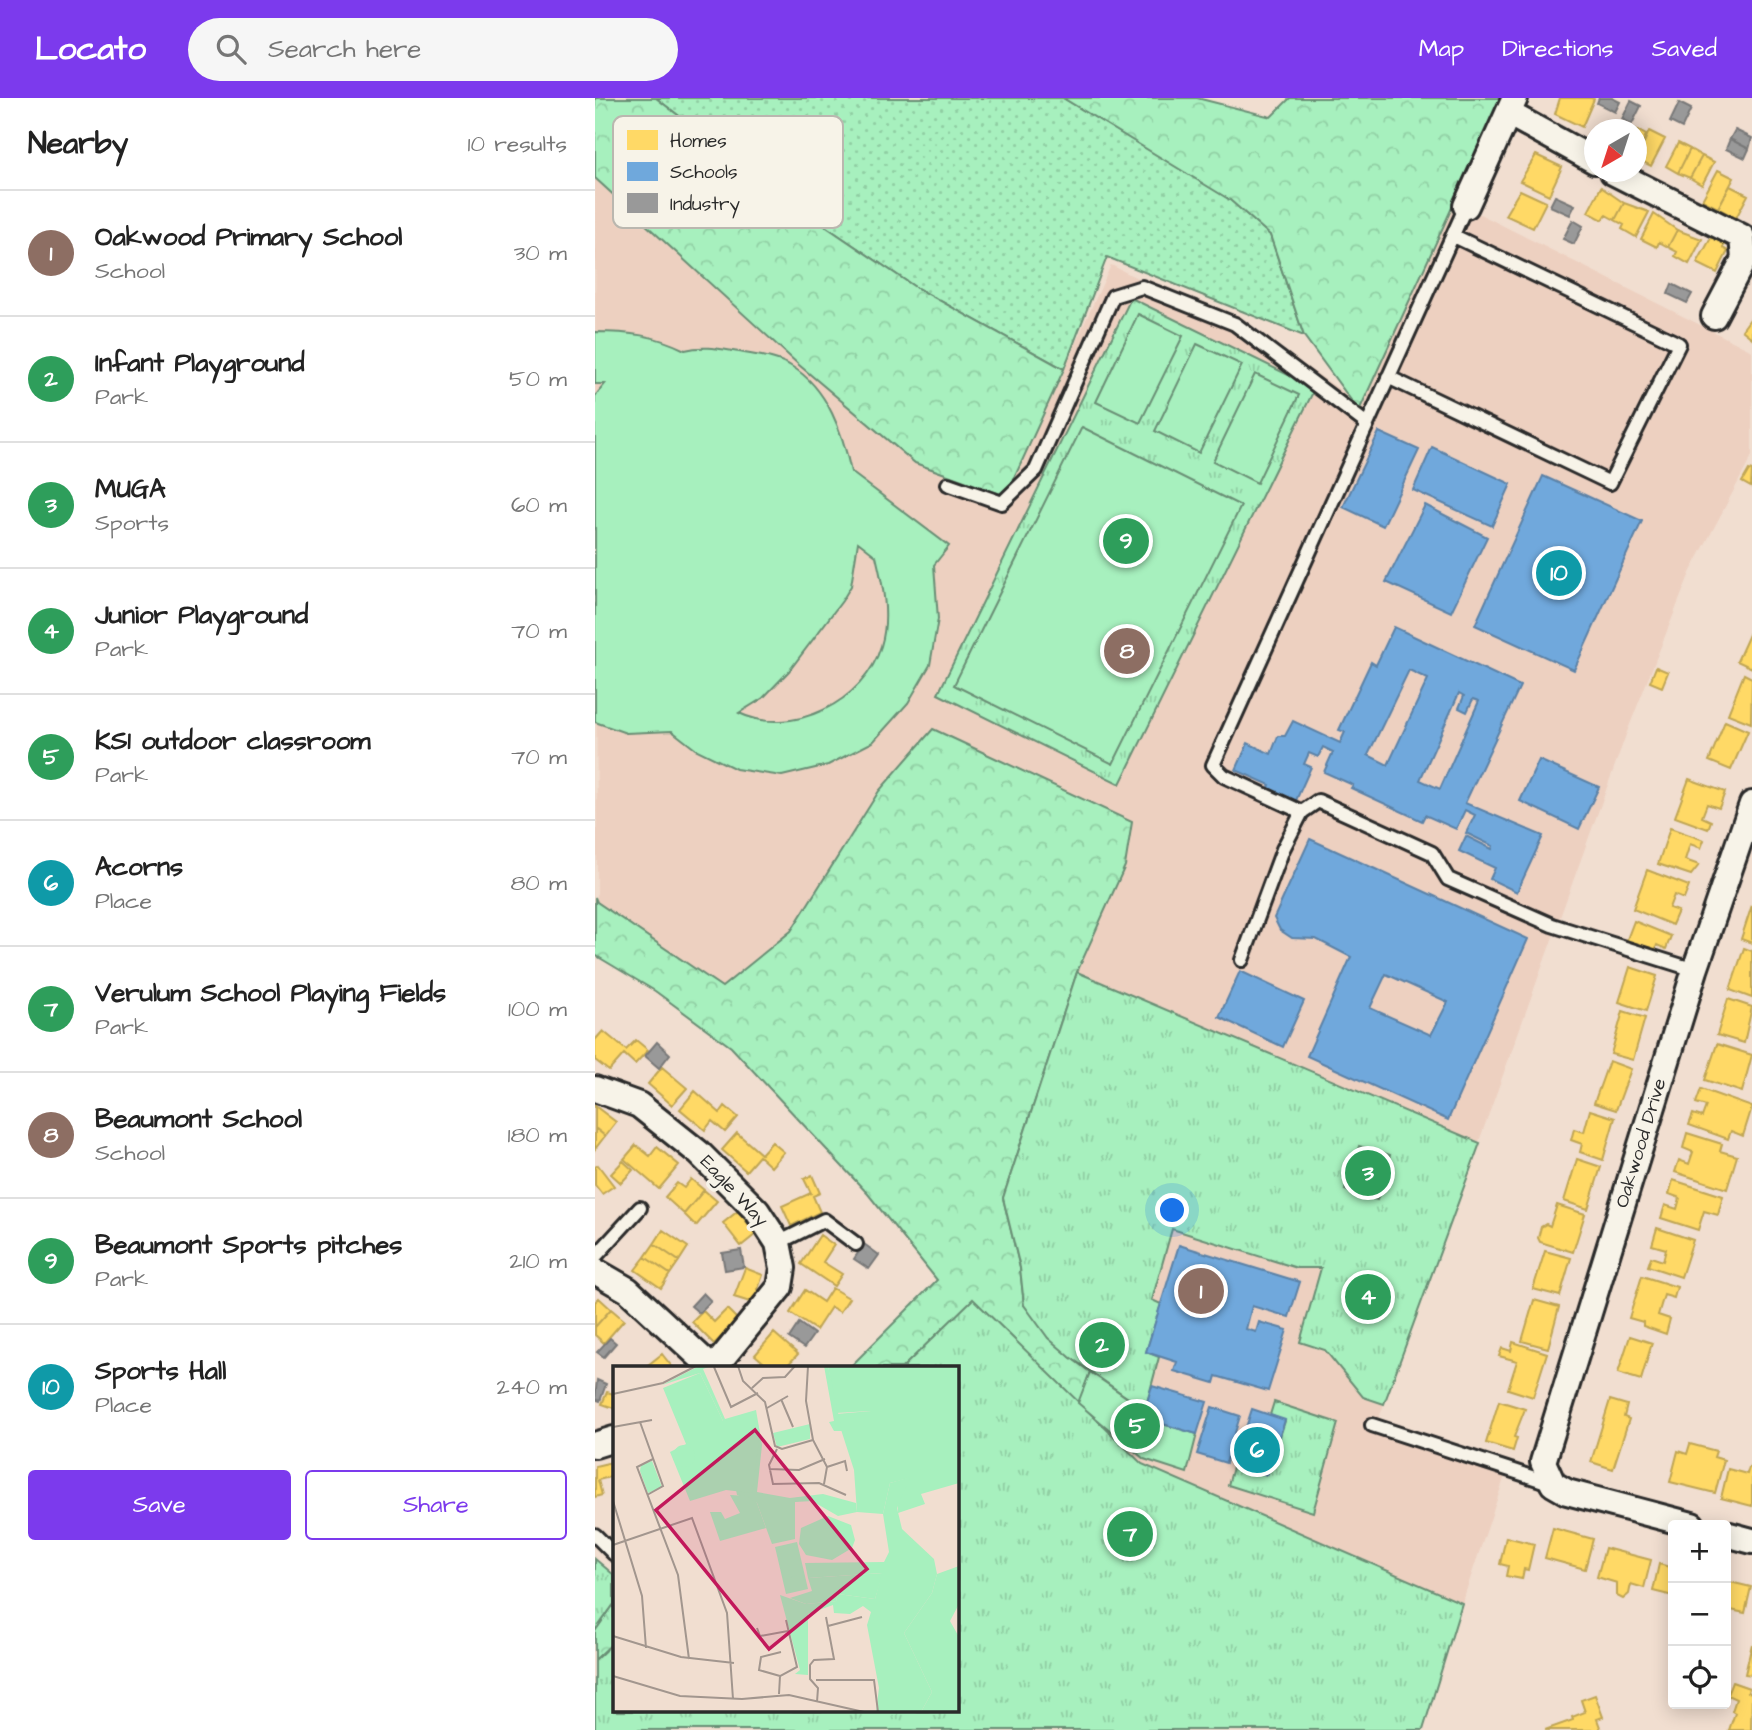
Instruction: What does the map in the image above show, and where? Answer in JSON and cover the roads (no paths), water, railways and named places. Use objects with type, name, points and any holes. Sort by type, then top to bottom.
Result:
[{"type":"street","points":[[1466,206],[1512,106],[1584,154]]},
{"type":"street","points":[[1637,182],[1747,229],[1744,259],[1714,316]]},
{"type":"street","name":"Oakwood Drive","points":[[1553,1484],[1543,1462],[1695,970],[1752,804]]},
{"type":"street","name":"Eagle Way","points":[[595,1089],[639,1105],[699,1153],[757,1211],[778,1243],[783,1268],[780,1287],[715,1366]]},
{"type":"street","points":[[595,1270],[628,1290],[711,1366]]},
{"type":"street","points":[[595,1445],[613,1439]]},
{"type":"street","points":[[1553,1484],[1567,1492],[1673,1520]]},
{"type":"street","points":[[1731,1535],[1752,1541]]},
{"type":"lane","points":[[1302,812],[1224,776],[1213,765],[1466,206]]},
{"type":"lane","points":[[1388,377],[1610,483],[1679,344],[1454,236]]},
{"type":"lane","points":[[948,484],[1003,503],[1036,470],[1113,296],[1142,287],[1235,324],[1367,424]]},
{"type":"lane","points":[[1242,960],[1283,849],[1302,812],[1318,802],[1432,853],[1448,879],[1540,920],[1695,970]]},
{"type":"lane","points":[[595,1257],[640,1208]]},
{"type":"lane","points":[[778,1243],[824,1220],[856,1244]]},
{"type":"lane","points":[[1372,1425],[1553,1484]]},
{"type":"lane","points":[[595,1535],[613,1553]]},
{"type":"place","name":"Beaumont Sports pitches","points":[[1126,541]]},
{"type":"place","name":"Sports Hall","points":[[1559,573]]},
{"type":"place","name":"Beaumont School","points":[[1127,651]]},
{"type":"place","name":"MUGA","points":[[1368,1173]]},
{"type":"place","name":"Oakwood Primary School","points":[[1201,1291]]},
{"type":"place","name":"Junior Playground","points":[[1368,1297]]},
{"type":"place","name":"Infant Playground","points":[[1102,1345]]},
{"type":"place","name":"KS1 outdoor classroom","points":[[1137,1426]]},
{"type":"place","name":"Acorns","points":[[1257,1450]]},
{"type":"place","name":"Verulum School Playing Fields","points":[[1130,1534]]}]
